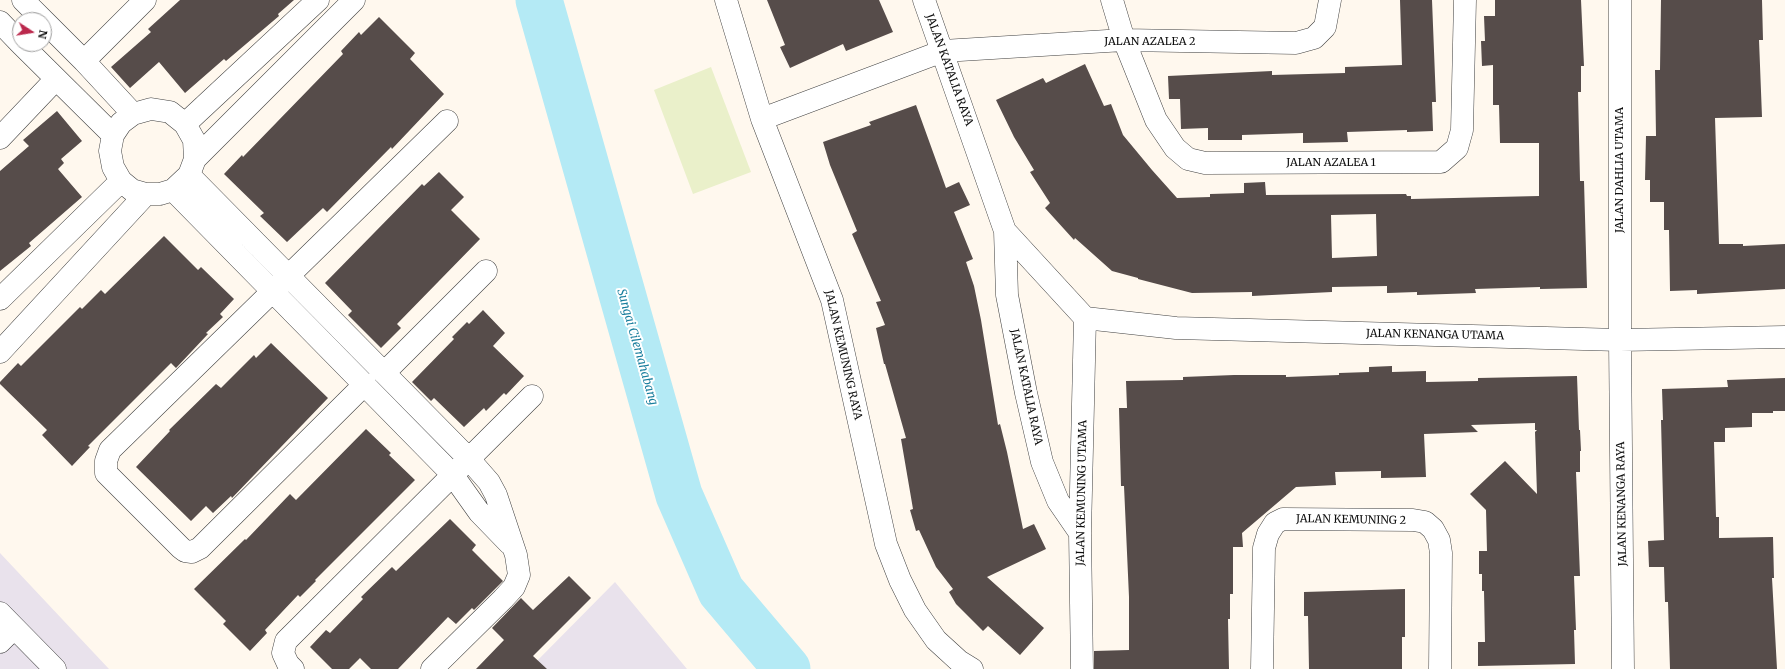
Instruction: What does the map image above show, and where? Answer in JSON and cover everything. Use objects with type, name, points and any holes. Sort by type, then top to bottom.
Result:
[{"type":"street","points":[[23,0],[34,12]]},
{"type":"street","points":[[84,61],[145,0]]},
{"type":"street","points":[[185,124],[318,0]]},
{"type":"street","points":[[354,0],[192,167],[174,190],[160,194],[146,194],[132,190],[121,181],[113,167],[110,151],[113,135],[121,123],[133,114],[151,109],[170,112],[185,124],[194,140],[192,167],[288,276],[468,458],[489,482],[516,555],[519,575],[514,587],[432,669]]},
{"type":"street","name":"JALAN KEMUNING RAYA","points":[[726,0],[762,118],[832,300],[886,544],[897,573],[915,610],[936,640],[959,661],[972,669]]},
{"type":"street","name":"JALAN KATALIA RAYA","points":[[924,0],[943,50],[1005,231],[1007,295],[1026,393],[1042,462],[1058,501],[1080,533]]},
{"type":"street","name":"JALAN AZALEA 1","points":[[1112,0],[1124,40],[1156,120],[1176,148],[1188,159],[1205,163],[1441,162],[1457,148],[1462,130],[1465,0]]},
{"type":"street","name":"JALAN AZALEA 2","points":[[762,118],[943,50],[1124,40],[1296,43],[1314,38],[1325,27],[1330,0]]},
{"type":"street","name":"JALAN DAHLIA UTAMA","points":[[1620,0],[1620,340]]},
{"type":"street","points":[[0,22],[12,34]]},
{"type":"street","points":[[52,30],[84,61],[133,114]]},
{"type":"street","points":[[30,52],[113,135]]},
{"type":"street","points":[[0,138],[56,79]]},
{"type":"street","points":[[365,384],[200,548],[192,552],[185,551],[180,548],[106,473],[106,461],[110,450],[447,121]]},
{"type":"street","points":[[0,299],[121,181]]},
{"type":"street","points":[[174,190],[452,474],[479,512],[512,546]]},
{"type":"street","points":[[0,352],[146,194]]},
{"type":"street","name":"JALAN KATALIA RAYA","points":[[1005,231],[1085,318]]},
{"type":"street","points":[[384,373],[486,271]]},
{"type":"street","name":"JALAN KENANGA UTAMA","points":[[1085,318],[1176,328],[1620,340],[1785,337]]},
{"type":"street","name":"JALAN KEMUNING UTAMA","points":[[1082,669],[1080,533],[1085,318]]},
{"type":"street","name":"JALAN KENANGA RAYA","points":[[1620,340],[1623,669]]},
{"type":"street","points":[[293,669],[288,664],[283,654],[286,641],[468,458],[532,396]]},
{"type":"street","name":"JALAN KEMUNING 2","points":[[1262,669],[1264,548],[1268,534],[1275,523],[1283,519],[1414,520],[1425,522],[1433,529],[1439,540],[1441,553],[1440,669]]},
{"type":"street","points":[[5,628],[55,669]]},
{"type":"shaded area","points":[[0,553],[109,669],[0,669]]},
{"type":"shaded area","points":[[615,582],[687,669],[529,669]]},
{"type":"green space","points":[[711,67],[751,172],[693,194],[654,90]]},
{"type":"building","points":[[180,0],[294,0],[278,14],[279,16],[226,61],[224,59],[185,93],[159,62],[130,88],[111,67],[151,32],[148,29]]},
{"type":"building","points":[[767,0],[879,0],[893,32],[846,51],[843,44],[790,68],[780,47],[785,45]]},
{"type":"building","points":[[1400,0],[1432,0],[1436,102],[1432,102],[1433,131],[1407,132],[1407,130],[1347,132],[1348,142],[1303,143],[1303,133],[1242,135],[1242,140],[1208,140],[1208,128],[1181,129],[1180,99],[1169,99],[1168,76],[1272,71],[1272,75],[1345,73],[1345,67],[1402,65]]},
{"type":"building","points":[[1495,0],[1581,0],[1584,66],[1581,66],[1581,92],[1578,92],[1580,181],[1584,181],[1587,288],[1540,289],[1540,287],[1475,289],[1476,293],[1417,295],[1417,292],[1387,293],[1387,286],[1332,287],[1332,292],[1252,296],[1252,292],[1192,293],[1112,271],[1075,238],[1074,240],[1045,208],[1050,203],[1030,172],[1034,170],[1014,137],[996,100],[1043,78],[1046,83],[1085,64],[1104,106],[1111,104],[1123,135],[1177,198],[1210,197],[1210,194],[1244,193],[1244,183],[1265,182],[1266,195],[1406,194],[1407,196],[1411,196],[1411,199],[1539,196],[1539,143],[1500,143],[1499,105],[1493,105],[1493,65],[1482,66],[1481,41],[1485,41],[1484,16],[1495,16]],"holes":[[[1376,214],[1377,256],[1332,258],[1331,215]]]},
{"type":"building","points":[[1661,0],[1762,0],[1763,40],[1759,40],[1762,117],[1715,118],[1719,244],[1743,244],[1743,246],[1785,244],[1785,289],[1697,294],[1697,290],[1670,291],[1669,230],[1664,230],[1664,202],[1650,202],[1650,180],[1645,180],[1646,136],[1656,136],[1655,70],[1660,70]]},
{"type":"building","points":[[379,17],[415,53],[410,59],[444,94],[392,149],[391,147],[327,212],[323,208],[287,242],[260,216],[264,213],[224,174],[242,155],[243,157],[343,54],[341,51],[359,32],[361,35]]},
{"type":"building","points":[[916,105],[946,188],[959,182],[970,205],[954,212],[973,259],[966,262],[974,286],[981,320],[998,425],[1000,424],[1007,452],[1023,529],[1034,524],[1046,549],[987,577],[1044,628],[1020,655],[988,626],[983,631],[956,604],[949,592],[953,589],[936,567],[919,530],[916,531],[910,510],[913,509],[901,439],[906,438],[884,364],[876,328],[885,325],[876,302],[881,301],[852,234],[857,231],[830,165],[823,142],[871,125],[869,122]]},
{"type":"building","points":[[57,111],[82,141],[61,159],[64,163],[58,169],[82,197],[29,243],[31,246],[0,271],[0,171],[29,146],[23,140]]},
{"type":"building","points":[[439,172],[464,197],[451,210],[480,239],[397,324],[401,328],[381,348],[348,315],[352,311],[325,283],[422,184],[424,186]]},
{"type":"building","points":[[164,236],[198,270],[201,267],[234,299],[220,314],[223,317],[206,333],[208,334],[176,368],[171,363],[88,446],[90,447],[72,466],[42,435],[47,430],[0,384],[0,382],[18,363],[21,366],[80,307],[82,309],[101,290],[105,294]]},
{"type":"building","points":[[483,310],[505,333],[493,346],[524,376],[506,395],[504,393],[486,411],[484,408],[464,427],[434,398],[431,401],[412,382],[454,339],[452,337],[467,322],[469,324]]},
{"type":"building","points":[[271,343],[328,398],[232,498],[231,496],[213,513],[206,506],[191,521],[136,467],[170,431],[169,430],[216,384],[221,388],[254,355],[256,358]]},
{"type":"building","points":[[1392,366],[1392,372],[1426,371],[1426,382],[1478,381],[1478,378],[1577,376],[1581,451],[1580,472],[1576,472],[1580,576],[1574,576],[1576,630],[1574,630],[1575,664],[1478,666],[1478,642],[1485,642],[1484,591],[1482,591],[1482,574],[1479,574],[1479,551],[1487,551],[1486,510],[1470,494],[1505,461],[1537,494],[1535,432],[1537,430],[1535,430],[1535,423],[1471,425],[1478,432],[1424,434],[1426,477],[1381,478],[1381,471],[1335,472],[1336,485],[1296,487],[1242,533],[1243,547],[1233,547],[1233,594],[1230,594],[1230,619],[1228,619],[1229,669],[1094,669],[1094,651],[1129,650],[1129,597],[1124,486],[1121,486],[1119,408],[1127,408],[1126,381],[1183,380],[1183,377],[1234,375],[1286,375],[1286,377],[1339,375],[1339,373],[1369,372],[1369,367]]},
{"type":"building","points":[[1785,378],[1785,411],[1773,411],[1773,413],[1752,413],[1752,427],[1725,428],[1725,442],[1714,442],[1716,517],[1719,517],[1719,538],[1773,537],[1774,578],[1772,578],[1777,669],[1670,669],[1668,602],[1665,602],[1664,567],[1649,567],[1648,541],[1664,540],[1661,420],[1663,420],[1662,389],[1728,387],[1727,380]]},
{"type":"building","points":[[366,429],[391,453],[389,455],[415,480],[315,580],[316,581],[300,597],[298,595],[265,630],[267,633],[250,651],[223,624],[226,621],[194,589],[245,539],[246,540],[290,494],[296,500]]},
{"type":"building","points":[[450,519],[476,545],[472,550],[503,581],[474,610],[472,608],[456,624],[448,617],[398,669],[371,669],[360,658],[349,669],[332,669],[310,647],[326,630],[330,633],[363,599],[361,597],[392,567],[396,571]]},
{"type":"building","points":[[569,576],[591,598],[533,656],[547,669],[476,669],[504,640],[492,628],[521,598],[533,610]]},
{"type":"building","points":[[1405,589],[1405,637],[1402,637],[1402,669],[1309,669],[1308,616],[1304,616],[1304,592]]},
{"type":"waterway","name":"Sungai Cilemahabang","points":[[539,0],[679,495],[721,591],[787,669]]}]
